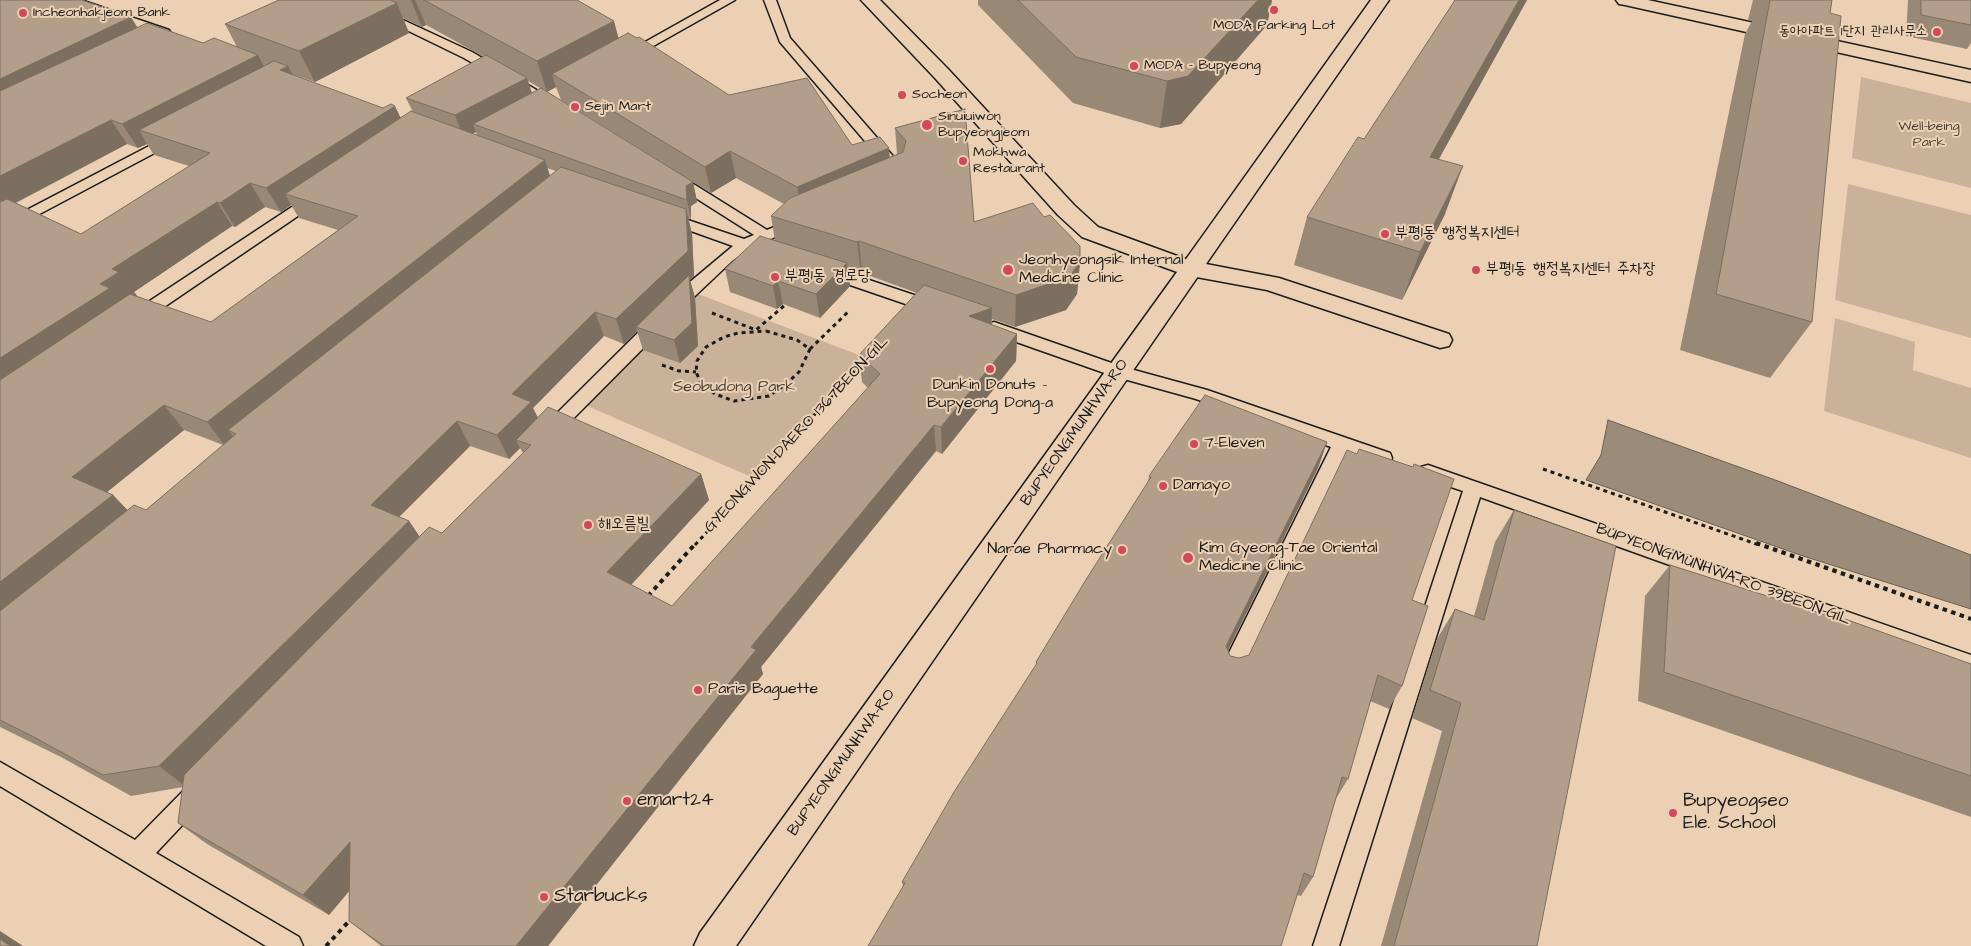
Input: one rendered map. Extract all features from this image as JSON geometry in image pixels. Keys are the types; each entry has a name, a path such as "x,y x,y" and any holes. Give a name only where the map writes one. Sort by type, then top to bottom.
{"street":[{"path":"870,0 941,73 1066,210 1090,232 1191,269 1271,283 1440,340"},
{"name":"BUPYEONGMUNHWA-RO","path":"713,946 1380,0"},
{"path":"1625,0 1971,76"}],"lane":[{"path":"70,0 176,37 154,44"},
{"path":"351,0 468,55 551,97 570,114"},
{"path":"616,62 729,0"},
{"path":"770,0 784,39 894,166"},
{"path":"530,108 551,97"},
{"path":"6,227 188,130"},
{"path":"665,173 766,236"},
{"path":"124,326 330,189"},
{"path":"651,212 790,260"},
{"path":"539,442 727,258 744,245 810,217"},
{"path":"809,266 946,312"},
{"path":"982,324 1119,372"},
{"name":"BUPYEONGMUNHWA-RO 39BEON-GIL","path":"1119,372 1201,394 1341,445 1474,487 1971,664"},
{"path":"1231,671 1341,445"},
{"path":"1326,946 1474,487"},
{"path":"0,773 290,946"},
{"path":"137,855 213,777"}],"path":[{"path":"785,305 756,330 724,336 706,347 697,361 696,372 701,383 715,394 734,401 769,396 799,372 810,349 873,286"},
{"path":"681,301 756,330 784,335 798,340 810,349"},
{"name":"GYEONGWON-DAERO 1367BEON-GIL","path":"641,604 867,358"},
{"path":"1543,470 1971,619"},
{"path":"326,946 353,917"}],"green space":[{"name":"Well-being Park","path":"1861,77 1971,103 1971,188 1852,158"},
{"path":"1848,184 1971,215 1971,338 1835,300"},
{"name":"Seobudong Park","path":"690,291 867,358 756,479 578,402"},
{"path":"1835,318 1915,342 1913,370 1971,388 1971,458 1824,411"}],"shaded area":[{"path":"1608,420 1778,481 1971,555 1971,609 1803,556 1586,480 1601,455"}],"building":[{"path":"0,0 82,0 131,17 0,79"},
{"path":"279,0 390,0 397,3 299,51 225,24"},
{"path":"424,0 577,0 614,21 537,61"},
{"path":"1018,0 1258,0 1188,76 1167,81 1076,57"},
{"path":"1455,0 1519,0 1430,157 1463,166 1420,252 1307,217 1358,137 1364,139"},
{"path":"1770,0 1832,0 1830,13 1841,16 1812,322 1716,294"},
{"path":"1921,0 1971,0 1971,25 1921,15"},
{"path":"147,23 203,43 214,38 258,55 122,124 111,120 0,176 0,91"},
{"path":"628,33 637,38 639,37 729,95 807,78 852,145 880,137 889,148 797,187 730,151 705,167 552,74"},
{"path":"486,55 527,78 455,115 406,98"},
{"path":"274,61 288,66 280,70 383,108 391,104 395,106 266,188 250,183 220,203 217,202 112,269 119,272 100,284 110,288 0,358 0,202 7,199 81,234 210,153 139,130"},
{"path":"541,88 693,182 686,186 687,200 473,124"},
{"path":"965,109 974,222 1033,203 1044,217 1050,215 1080,246 1080,262 1069,277 1016,295 859,241 857,242 771,216 790,198 903,152 906,141 895,128"},
{"path":"411,111 545,160 207,422 164,405 72,477 113,495 0,582 0,380 130,294 211,322 358,216 285,194"},
{"path":"561,167 686,209 688,251 616,319 595,312 512,394 531,402 497,435 457,421 371,505 409,521 159,766 103,775 0,720 0,611 134,505 146,510 236,434 228,430"},
{"path":"760,236 847,263 816,294 778,281 773,286 725,269"},
{"path":"689,275 692,323 674,340 636,327"},
{"path":"924,285 992,308 969,316 1017,334 941,427 934,425 751,647 756,650 516,946 384,946 349,921 350,842 303,895 178,823 184,775 429,527 442,533 531,445 516,440 548,407 701,474 607,572 672,606 880,374 859,355"},
{"path":"1205,395 1327,442 1226,646 1230,656 1239,658 1249,655 1347,450 1357,454 1359,449 1413,467 1414,464 1454,479 1412,600 1428,606 1402,686 1378,675 1348,779 1342,777 1313,877 1304,873 1281,946 868,946 905,883 902,882 954,792 1037,663 1087,578 1151,477 1149,476"},
{"path":"1514,510 1616,546 1537,946 1394,946 1461,703 1430,690 1455,609 1484,620"},
{"path":"1670,565 1845,621 1845,619 1971,664 1971,776 1664,672"},
{"path":"0,939 10,946 0,946"}],"place":[{"name":"MODA Parking Lot","path":"1274,10"},
{"name":"Incheonhakjeom Bank","path":"23,13"},
{"name":"동아아파트 1단지 관리사무소","path":"1937,32"},
{"name":"MODA - Bupyeong","path":"1134,66"},
{"name":"Socheon","path":"902,95"},
{"name":"Sejin Mart","path":"575,107"},
{"name":"Sinuiuiwon Bupyeongjeom","path":"927,125"},
{"name":"Mokhwa Restaurant","path":"963,161"},
{"name":"부평1동 행정복지센터","path":"1385,234"},
{"name":"Jeonhyeongsik Internal Medicine Clinic","path":"1008,270"},
{"name":"부평1동 행정복지센터 주차장","path":"1476,270"},
{"name":"부평1동 경로당","path":"775,277"},
{"name":"Dunkin Donuts - Bupyeong Dong-a","path":"990,369"},
{"name":"7-Eleven","path":"1194,444"},
{"name":"Damayo","path":"1163,486"},
{"name":"해오름빌","path":"588,525"},
{"name":"Narae Pharmacy","path":"1122,550"},
{"name":"Kim Gyeong-Tae Oriental Medicine Clinic","path":"1188,558"},
{"name":"Paris Baguette","path":"698,690"},
{"name":"emart24","path":"627,801"},
{"name":"Bupyeogseo Ele. School","path":"1673,813"},
{"name":"Starbucks","path":"544,897"}]}
